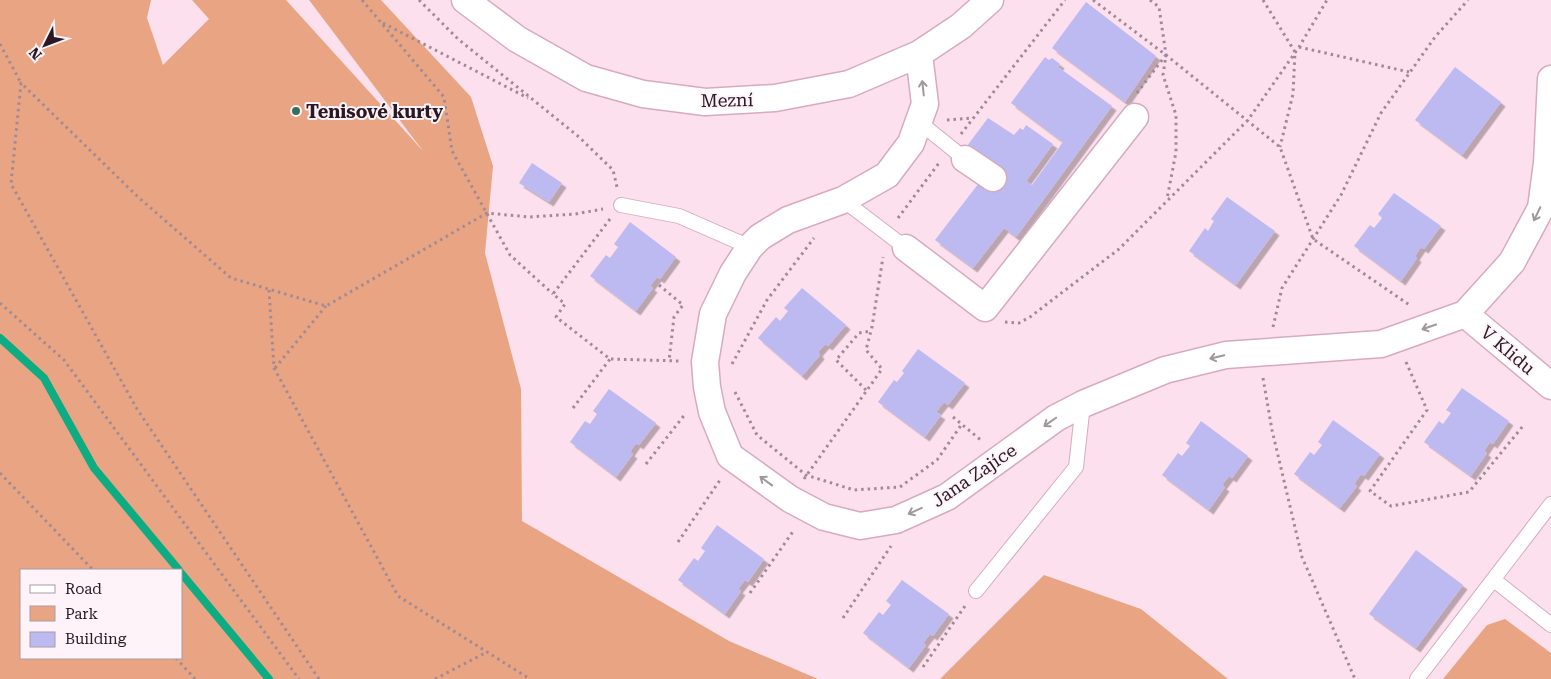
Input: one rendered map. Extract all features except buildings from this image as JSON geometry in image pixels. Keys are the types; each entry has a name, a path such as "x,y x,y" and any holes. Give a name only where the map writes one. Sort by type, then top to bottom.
{"street":[{"name":"Mezní","path":"465,0 516,39 586,78 643,94 705,102 775,98 849,84 919,54 961,26 990,0"},
{"name":"Jana Zajíce","path":"919,54 925,104 911,142 887,175 843,200 788,220 760,237 750,247 733,273 713,314 706,374 712,412 730,456 799,504 824,517 860,526 896,520 947,496 1056,418 1084,404 1165,370 1226,355 1381,344 1466,314 1512,262 1541,208 1547,163 1551,79"},
{"path":"896,240 984,308 1135,116"},
{"path":"958,153 993,178"},
{"name":"V Klidu","path":"1466,314 1551,386"}],"lane":[{"path":"919,122 958,153"},
{"path":"843,200 896,240"},
{"path":"620,205 679,216 750,247"},
{"path":"976,590 1076,467 1084,404"},
{"path":"1418,679 1551,504"},
{"path":"1494,580 1551,625"}],"path":[{"path":"362,0 444,97 452,151 510,254 565,304 556,317 610,359 669,361 706,374 727,374 767,300 820,231"},
{"path":"419,0 458,39 579,137 613,170 620,205 553,294"},
{"path":"750,593 799,504 806,475 882,369 866,350 896,240 1065,0"},
{"path":"1093,0 1166,55 1280,147 1313,238 1438,324"},
{"path":"1150,0 1158,7 1166,55 1164,75 1176,115 1176,152 1167,200"},
{"path":"1263,0 1295,52 1293,94 1280,147"},
{"path":"984,308 1002,321 1019,322 1030,317 1119,249 1248,120 1299,47 1327,0"},
{"path":"1271,334 1282,288 1341,195 1380,113 1435,37 1468,0"},
{"path":"380,21 535,102"},
{"path":"0,44 21,83 137,196 231,278 326,306"},
{"path":"1299,47 1409,72"},
{"path":"1135,116 1130,103 1166,55"},
{"path":"21,83 11,184 137,409 320,679"},
{"path":"274,368 326,306 487,213 529,217 574,214 620,205"},
{"path":"659,285 683,305 674,317 669,361"},
{"path":"269,290 274,368 398,596 530,679"},
{"path":"0,302 64,360 300,679"},
{"path":"866,390 836,360 859,333 871,331"},
{"path":"1396,339 1427,410 1370,491 1391,506 1469,492 1523,426"},
{"path":"572,408 610,359"},
{"path":"646,464 706,374"},
{"path":"1263,377 1272,430 1302,557 1355,679"},
{"path":"735,391 757,435 806,475 854,490 900,486 937,460 962,424"},
{"path":"953,417 983,441"},
{"path":"678,542 735,459"},
{"path":"0,473 92,569"},
{"path":"843,618 914,512"},
{"path":"922,667 976,590"},
{"path":"435,679 487,652"},
{"path":"177,659 195,679"}],"green space":[{"path":"0,0 151,0 147,18 163,65 209,19 192,0 286,0 423,151 309,0 381,0 471,97 493,166 485,253 521,389 522,521 729,641 818,679 0,679"},
{"path":"1044,575 1141,609 1228,679 940,679"},
{"path":"1505,619 1551,653 1551,679 1443,679 1487,625"}],"waterway":[{"path":"0,338 44,378 94,468 178,569"},
{"path":"182,574 269,679"}],"place":[{"name":"Tenisové kurty","path":"296,111"}]}
